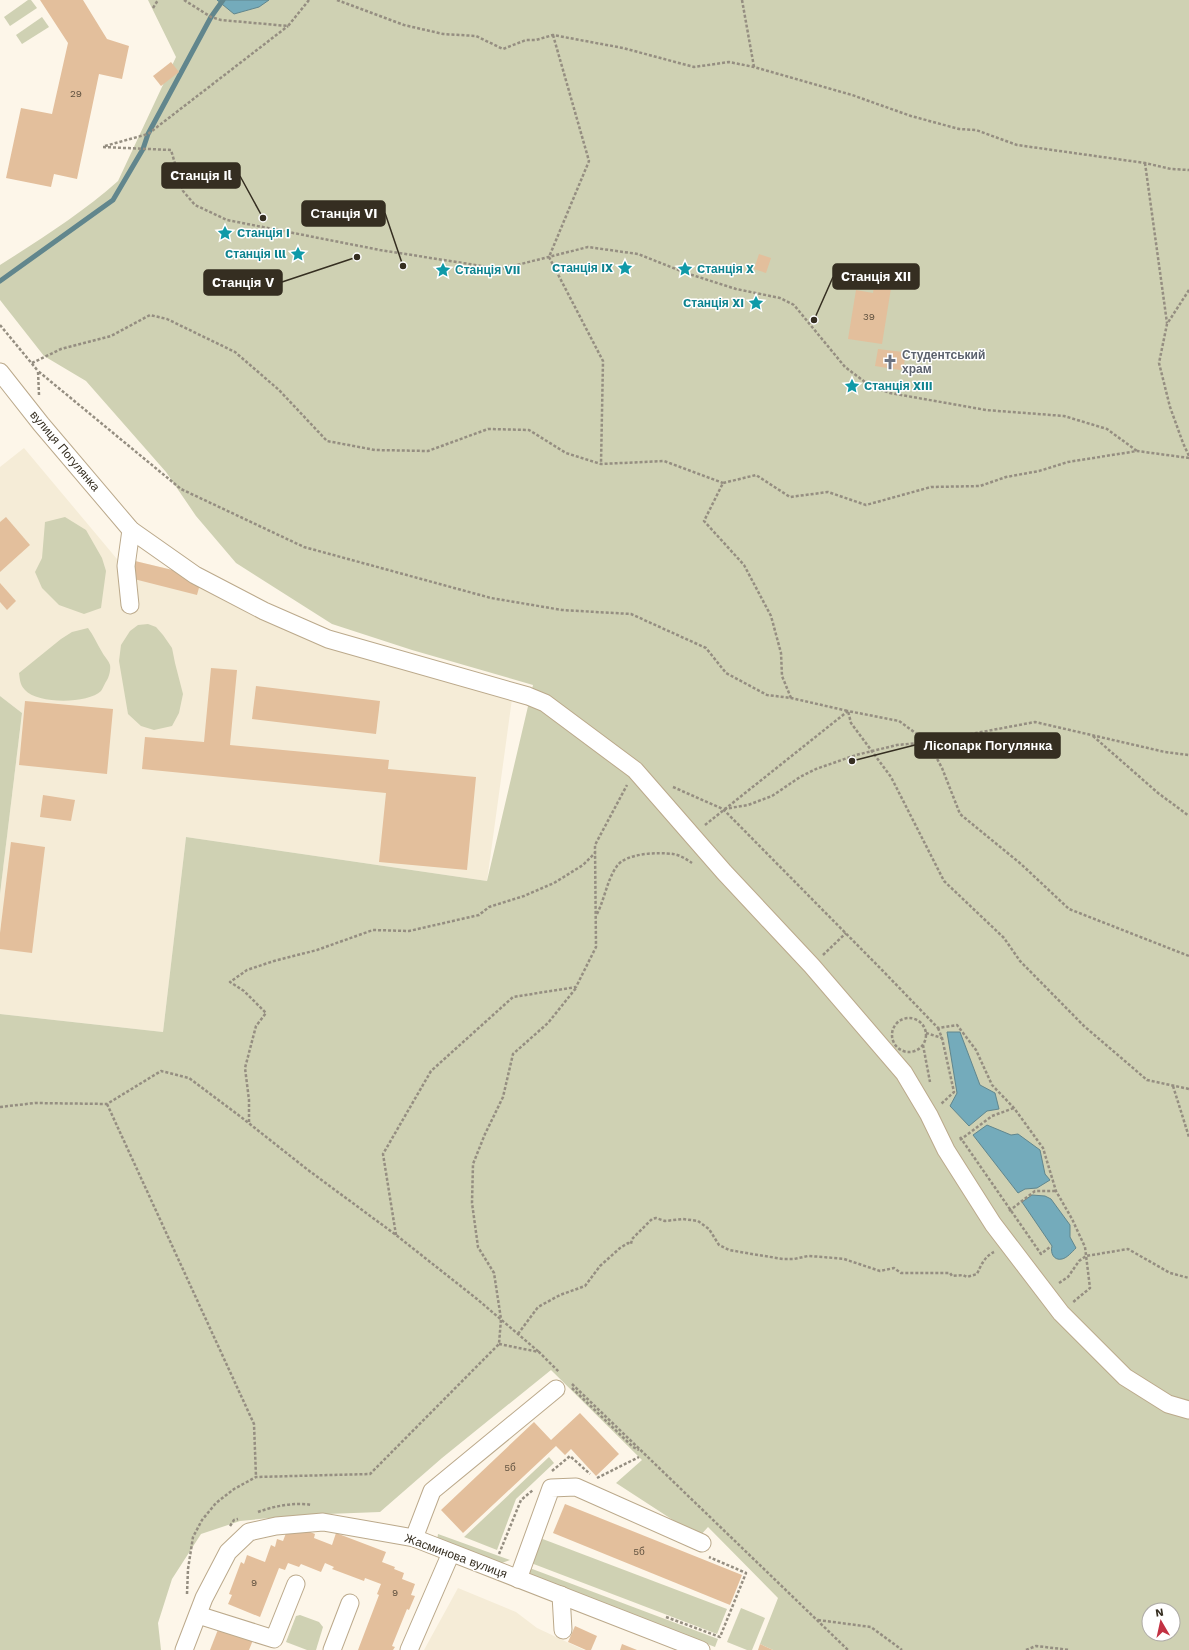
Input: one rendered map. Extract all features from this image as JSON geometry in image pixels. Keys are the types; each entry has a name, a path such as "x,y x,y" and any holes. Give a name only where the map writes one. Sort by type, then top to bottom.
{"street":[{"name":"вулиця Погулянка","path":"0,372 131,530 195,575 298,627 328,639 528,696 546,703 635,770 724,872 812,966 904,1073 929,1115 946,1150 993,1224 1061,1313 1126,1378 1168,1404 1189,1410"},
{"path":"130,605 126,566 131,530"},
{"path":"414,1538 432,1491 561,1381"},
{"name":"Жасминова вулиця","path":"184,1650 204,1598 228,1552 250,1532 276,1526 323,1522 414,1538 518,1579 551,1488 576,1487 702,1549"},
{"path":"409,1650 451,1553"},
{"path":"518,1579 561,1595 676,1646 701,1650"},
{"path":"198,1615 272,1644 296,1584"},
{"path":"561,1595 563,1630"},
{"path":"332,1650 350,1603"}],"path":[{"path":"153,8 158,0"},
{"path":"184,0 211,18 288,26"},
{"path":"309,0 288,26 148,134 103,147 171,150 182,191 195,205 227,220 380,250 501,269 588,247 638,254 686,273 736,289 780,298 794,306 845,367 869,385 890,393 986,410 1064,416 1107,429 1137,451"},
{"path":"337,0 404,24 443,34 476,36 503,48 526,40 536,40 553,36 623,48 694,66 729,62 754,67 852,95 911,116 959,129 976,130 1017,145 1145,163 1171,169 1189,170"},
{"path":"742,0 754,67"},
{"path":"553,36 589,160 549,257 603,361 602,464"},
{"path":"1145,163 1167,324"},
{"path":"32,363 61,349 111,336 150,315 167,319 235,352 279,390 327,441 375,450 428,451 488,429 529,430 566,452 602,464 664,461 723,483 756,475 790,497 828,492 866,505 931,487 980,486 1006,477 1040,471 1068,462 1137,451 1189,457 1170,407 1158,363 1167,324 1189,290"},
{"path":"0,325 38,371 181,489 304,547 491,598 562,610 631,614 706,648 726,673 767,695 792,698 899,721 928,742 942,768 960,814 1021,864 1069,908 1189,956"},
{"path":"38,371 42,424"},
{"path":"723,483 704,520 744,565 771,616 781,653 782,676 792,698"},
{"path":"848,711 851,723 873,750 891,777 944,881 1004,938 1020,961 1084,1026 1147,1080 1189,1089"},
{"path":"693,836 723,809 848,711"},
{"path":"723,809 748,806 772,796 800,777 816,769 842,759 873,750 897,745 928,742 1035,722 1165,752 1189,755"},
{"path":"1093,736 1158,793 1189,816"},
{"path":"187,1596 188,1569 193,1537 202,1520 216,1503 234,1489 256,1477 370,1474 499,1344 501,1319 494,1273 478,1247 472,1203 473,1164 485,1134 503,1097 513,1054 548,1023 576,987 596,947 595,845 635,770"},
{"path":"669,785 723,809 938,1028 942,1038 954,1092 939,1106 936,1099"},
{"path":"248,1123 249,1100 245,1068 256,1026 266,1013 244,991 230,982 247,970 274,960 317,950 373,930 409,931 479,915 489,907 524,896 554,883 583,865 595,853"},
{"path":"596,916 602,904 606,888 618,865 626,858 658,853 673,854 685,858 696,865"},
{"path":"812,966 846,933"},
{"path":"396,1235 383,1154 430,1071 513,997 576,987"},
{"path":"906,1018 914,1019 924,1027 926,1040 923,1045 917,1050 909,1052 902,1050 895,1045 892,1038 893,1031 897,1024 906,1018"},
{"path":"938,1028 957,1025 976,1050 992,1085 1014,1108 1043,1148 1056,1191 1072,1219 1085,1247 1090,1288 1061,1313"},
{"path":"926,1033 942,1038"},
{"path":"923,1045 930,1086"},
{"path":"0,1107 36,1103 107,1104 161,1070 189,1078 308,1170 396,1235 501,1319 538,1352 561,1381 645,1454 848,1650"},
{"path":"1173,1085 1189,1137"},
{"path":"107,1104 254,1424 256,1477"},
{"path":"946,1150 992,1116 1014,1108"},
{"path":"957,1132 1041,1254 1050,1247"},
{"path":"993,1224 1035,1191 1056,1191"},
{"path":"518,1334 538,1307 560,1295 585,1286 600,1266 620,1248 628,1243 631,1244 632,1239 652,1219 656,1218 665,1221 683,1219 698,1221 709,1229 719,1245 729,1250 783,1259 794,1259 808,1256 844,1259 880,1271 894,1268 901,1273 950,1273 952,1276 963,1275 967,1277 977,1274 983,1262 991,1253 1010,1246"},
{"path":"1046,1293 1068,1277 1079,1261 1086,1256 1128,1249 1170,1273 1189,1278"},
{"path":"499,1344 538,1352"},
{"path":"561,1381 569,1385 633,1446 645,1454"},
{"path":"662,1615 720,1637 746,1573 702,1549"},
{"path":"493,1551 523,1563"},
{"path":"818,1620 871,1627 902,1650"},
{"path":"1026,1650 1036,1646 1070,1650"}],"shaded area":[{"path":"24,448 122,565 135,561 185,573 200,584 312,642 512,699 487,881 186,837 163,1032 0,1014 0,894 22,713 0,696 0,467"},
{"path":"458,1588 516,1612 537,1628 584,1650 424,1650"}],"green space":[{"path":"28,0 31,0 37,8 10,26 4,17"},
{"path":"148,0 1189,0 1189,1650 773,1650 760,1644 778,1598 708,1527 699,1537 616,1483 642,1460 551,1370 442,1458 380,1512 301,1515 240,1521 201,1534 172,1579 158,1623 161,1650 0,1650 0,1014 163,1032 186,837 487,881 533,685 412,650 332,624 236,563 196,516 166,472 86,381 44,356 0,300 0,265 76,215 118,181 176,57"},
{"path":"42,17 49,27 22,44 16,35"},
{"path":"65,517 86,530 102,558 106,571 101,608 84,614 59,605 42,588 35,572 42,558 45,522"},
{"path":"148,624 156,627 172,648 183,694 179,713 172,726 154,730 141,726 128,714 119,661 121,645 130,631 138,625"},
{"path":"88,628 110,665 108,677 101,691 85,698 63,701 40,698 31,695 23,688 19,673 61,639 72,632"},
{"path":"0,696 22,713 0,894"},
{"path":"549,1457 554,1463 516,1499 497,1550 464,1537"},
{"path":"438,1534 510,1560 499,1564 437,1541"},
{"path":"540,1538 727,1609 717,1634 531,1563"},
{"path":"527,1567 718,1639 715,1647 529,1575"},
{"path":"741,1608 765,1618 752,1650 747,1650 727,1642"},
{"path":"300,1615 319,1622 323,1627 316,1650 307,1650 286,1642 296,1616"}],"water":[{"path":"217,0 269,0 259,7 234,14"},
{"path":"947,1032 960,1032 980,1085 995,1093 999,1109 987,1111 969,1126 950,1106 957,1093"},
{"path":"987,1125 1011,1135 1018,1134 1040,1150 1045,1174 1050,1180 1037,1188 1025,1189 1018,1193 973,1135"},
{"path":"1032,1195 1045,1196 1051,1199 1070,1225 1070,1237 1076,1248 1064,1258 1057,1259 1053,1256 1052,1246 1022,1202"}],"building":[{"path":"40,0 83,0 107,39 129,46 122,79 99,74 77,179 54,174 51,187 6,178 21,108 52,114 68,43"},
{"path":"171,62 179,72 161,86 153,76"},
{"path":"759,254 771,258 766,273 754,269"},
{"path":"875,280 892,282 882,344 848,339 856,290 873,293"},
{"name":"Студентський храм","path":"878,349 903,352 905,358 904,365 900,370 875,366"},
{"path":"6,517 30,545 0,572 0,522"},
{"path":"135,561 185,573 200,584 197,595 130,578"},
{"path":"0,583 16,601 7,610 0,602"},
{"path":"211,668 237,670 230,745 389,760 388,769 476,777 467,870 379,862 386,793 142,769 145,737 204,742"},
{"path":"256,686 380,701 376,734 252,719"},
{"path":"25,701 113,709 107,774 19,765"},
{"path":"43,795 75,800 71,821 40,817"},
{"path":"11,842 45,847 32,953 0,949 0,933"},
{"path":"580,1413 619,1454 596,1476 571,1449 565,1455 556,1446 463,1533 441,1510 534,1422 551,1440"},
{"path":"565,1504 742,1575 730,1605 553,1533"},
{"path":"298,1527 315,1534 314,1538 332,1545 336,1533 386,1552 382,1562 395,1567 394,1569 404,1573 402,1579 415,1584 411,1595 415,1596 409,1610 407,1609 392,1646 395,1647 393,1650 358,1650 379,1595 377,1594 381,1584 365,1578 364,1581 332,1569 334,1567 325,1563 321,1572 301,1564 299,1567 288,1563 285,1570 279,1568 260,1617 228,1604 232,1595 229,1594 241,1562 244,1564 247,1555 265,1562 271,1545 275,1547 277,1539 283,1541 288,1528"},
{"path":"575,1626 597,1636 591,1650 586,1650 568,1642"},
{"path":"219,1627 253,1640 249,1650 210,1650"},
{"path":"622,1644 637,1650 620,1650"},
{"path":"760,1644 773,1650 758,1650"}],"waterway":[{"path":"0,281 113,200 143,149 148,134 211,17 223,0"}],"place":[{"name":"Cтанція Il","path":"263,218"},
{"name":"Cтанція I","path":"225,233"},
{"name":"Cтанція lll","path":"298,254"},
{"name":"Cтанція V","path":"357,257"},
{"name":"Станція VI","path":"403,266"},
{"name":"Cтанція IX","path":"625,268"},
{"name":"Cтанція X","path":"685,269"},
{"name":"Станція VII","path":"443,270"},
{"name":"Cтанція XI","path":"756,303"},
{"name":"Cтанція XII","path":"814,320"},
{"name":"Студентський храм","path":"890,362"},
{"name":"Cтанція XIII","path":"852,386"},
{"name":"Лісопарк Погулянка","path":"852,761"}]}
